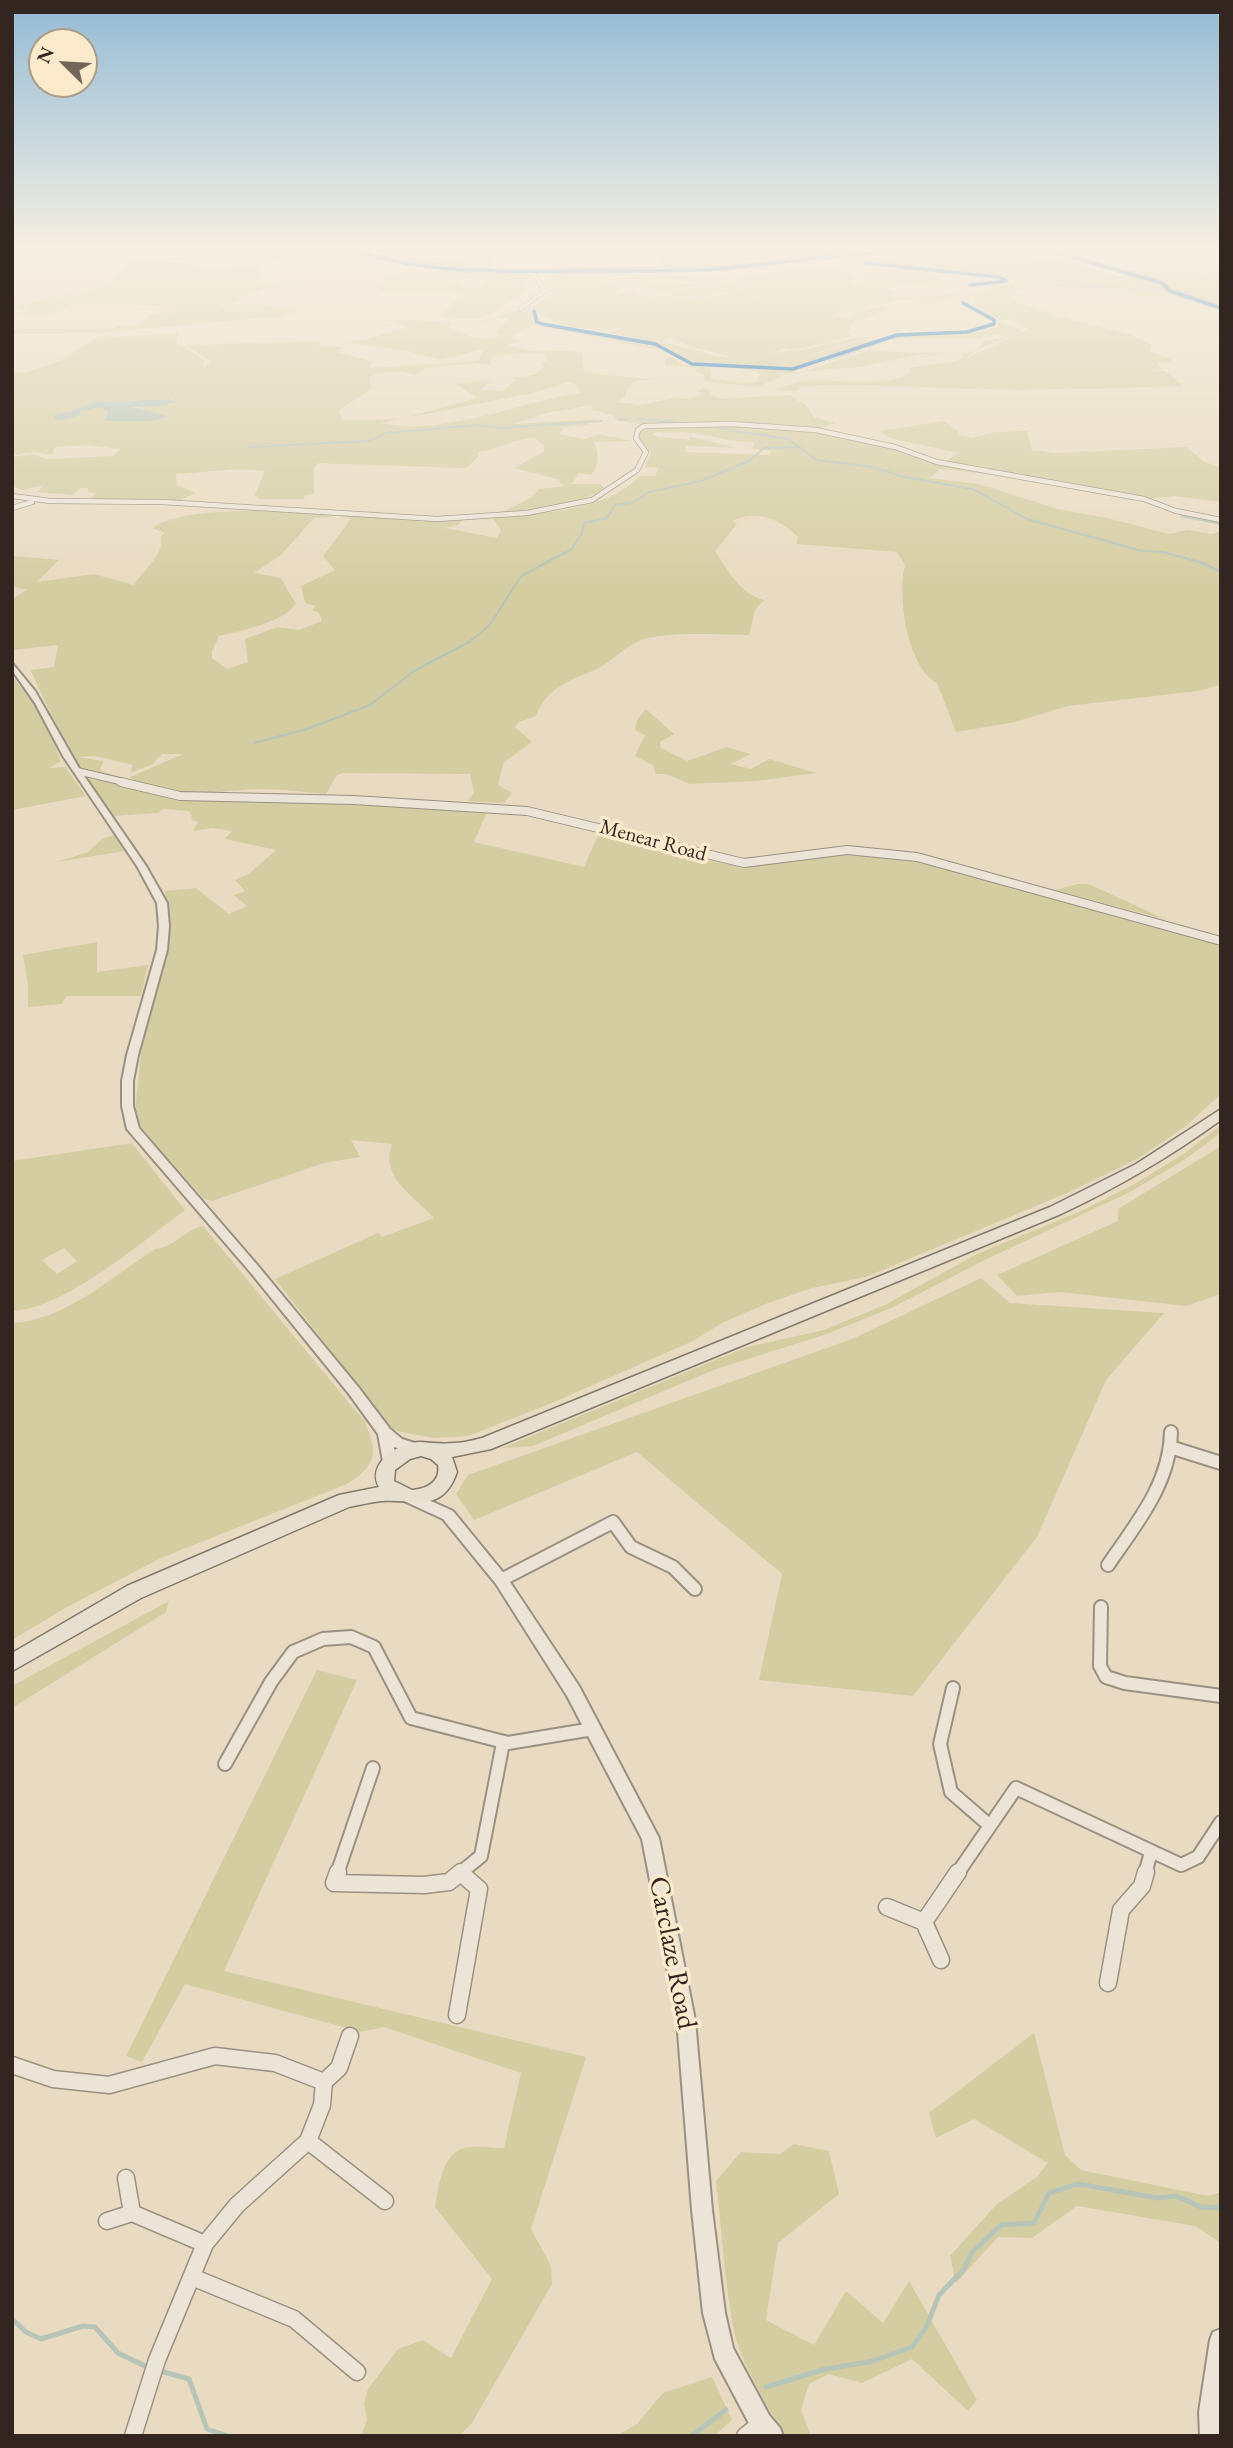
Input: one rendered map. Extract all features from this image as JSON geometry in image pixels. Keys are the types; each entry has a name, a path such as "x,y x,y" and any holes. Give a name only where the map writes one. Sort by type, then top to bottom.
{"highway":[{"path":"12,1663 134,1592 346,1500 382,1493 405,1496 431,1494 467,1455 485,1444 1036,1220 1129,1175 1183,1143 1221,1113"},
{"path":"346,1500 402,1453 456,1450 485,1444"},
{"path":"422,1450 445,1460 446,1480"},
{"path":"387,1467 387,1484 405,1496"}],"street":[{"path":"12,496 36,501 72,503 120,500 437,519 527,513 592,500 637,470 646,452 636,438 638,430 644,426 702,425 816,430 895,447 937,463 1144,499 1176,511 1221,520"},
{"path":"12,508 36,501"},
{"path":"12,665 31,686 77,771 144,869 163,903 164,929 160,955 131,1067 127,1102 133,1129 255,1270 385,1433 397,1443 422,1450"},
{"name":"Menear Road","path":"77,771 180,796 363,800 527,811 744,863 846,850 917,857 1221,941"},
{"path":"1108,1565 1151,1500 1173,1448 1171,1432"},
{"path":"385,1433 387,1467"},
{"path":"1173,1448 1221,1463"},
{"name":"Carclaze Road","path":"446,1480 448,1515"},
{"name":"Carclaze Road","path":"405,1496 448,1515 501,1580 573,1691 650,1838 687,2020 702,2210 714,2313 723,2351 759,2432"},
{"path":"501,1580 612,1522 631,1547 673,1567 695,1589"},
{"path":"1101,1607 1100,1666 1106,1677 1125,1683 1221,1696"},
{"path":"225,1764 271,1682 293,1652 323,1639 339,1637 351,1637 374,1647 411,1718 503,1743 593,1729"},
{"path":"953,1688 940,1744 951,1792 989,1825"},
{"path":"373,1768 334,1883 424,1885 449,1882 481,1856 503,1743"},
{"path":"924,1922 1016,1788 1181,1865 1198,1857 1221,1822"},
{"path":"1108,1983 1121,1910 1142,1886 1151,1852"},
{"path":"457,2015 479,1889 462,1874"},
{"path":"887,1907 924,1922 941,1960"},
{"path":"133,2436 157,2360 205,2244 237,2205 307,2141 322,2105 324,2082 339,2068 350,2036"},
{"path":"12,2065 53,2079 109,2085 215,2056 275,2063 324,2082"},
{"path":"307,2141 385,2202"},
{"path":"126,2178 132,2213"},
{"path":"107,2221 132,2213 205,2244"},
{"path":"192,2277 294,2319 357,2372"},
{"path":"1211,2436 1210,2412 1221,2340"}],"shaded area":[{"path":"50,364 204,364 203,368 207,364 371,364 370,368 463,364 426,368 416,375 393,372 370,377 371,389 339,410 342,420 400,419 380,423 405,426 481,417 580,393 577,385 569,382 533,393 402,419 477,398 456,384 487,381 490,382 481,390 503,391 516,380 513,378 534,375 544,367 543,364 583,364 584,373 658,380 633,383 625,397 617,402 640,405 674,398 688,399 701,394 698,391 703,388 712,390 709,394 721,399 789,395 806,405 814,417 835,423 814,431 893,449 935,463 989,474 940,469 930,478 979,484 1057,509 1107,518 1169,534 1188,530 1211,534 1221,531 1221,685 1198,691 1068,706 1015,722 956,732 937,683 927,675 912,647 902,594 905,565 897,552 797,544 798,537 783,525 767,518 750,516 732,521 737,524 715,551 741,587 764,600 755,610 749,635 692,634 648,638 632,645 597,669 560,686 547,698 536,716 519,722 515,727 532,742 504,762 498,785 512,793 504,803 468,801 474,793 470,774 344,773 337,775 326,794 259,789 192,793 157,790 130,777 183,754 162,754 153,764 130,773 133,765 95,756 77,757 103,761 100,770 116,776 98,775 80,767 31,670 54,667 58,645 12,650 12,599 27,590 12,586 12,556 59,560 37,582 94,574 134,585 156,556 161,537 165,533 152,528 168,520 188,515 235,511 324,513 334,517 314,518 281,555 254,573 281,579 296,603 291,610 273,620 219,636 212,651 212,658 227,669 248,662 245,639 278,627 299,630 322,621 319,613 312,610 316,606 305,603 301,586 335,570 323,556 351,519 334,515 464,519 458,525 445,528 497,538 501,530 492,517 550,512 591,504 626,488 640,476 655,476 659,468 645,467 651,452 639,438 640,432 646,426 614,419 615,416 592,410 591,405 547,413 514,424 595,419 587,425 565,427 559,434 585,439 599,434 631,441 594,442 598,459 594,471 591,475 579,473 571,484 601,484 604,488 578,501 549,508 490,514 507,510 532,497 539,489 565,486 559,482 561,480 515,468 544,451 544,446 535,438 478,452 478,457 466,468 318,463 314,469 314,494 305,495 304,499 258,499 255,495 265,471 240,469 176,474 177,485 195,493 176,502 89,501 96,493 88,492 88,488 81,488 73,495 37,492 45,485 22,490 12,486 12,457 33,454 46,459 113,456 120,449 87,445 55,447 52,455 35,452 12,455 12,372 24,373","holes":["175,400 174,404 131,408 167,416 104,418 108,412 100,407 79,412 82,415 74,417 62,411 79,410 97,402","692,433 755,442 752,449 772,451 769,455 685,452 686,446 737,448 689,436 690,440 653,434"]},
{"path":"695,364 803,364 774,369 776,366 770,370"},
{"path":"827,364 873,364 859,367 806,371"},
{"path":"934,364 1158,364 1162,369 1151,370 1165,371 1183,386 1026,390 824,385 802,386 797,391 776,390 809,381 880,382 912,372 908,368"},
{"path":"665,365 710,368 711,379 740,383 756,382 760,375 756,371 733,368 800,373 778,373 782,376 757,387 704,381 704,374 696,372 696,368"},
{"path":"169,399 177,402 162,406 132,407 168,416 152,421 104,421 108,412 100,407 63,420 54,419 53,416 97,402"},
{"path":"944,421 958,431 958,435 972,438 995,432 1027,431 1032,450 1055,453 1186,447 1205,462 1221,468 1221,502 1174,496 1149,499 944,462 958,453 890,438 879,431"},
{"path":"12,676 43,715 61,761 49,768 65,767 86,796 12,810"},
{"path":"646,709 674,734 660,742 661,748 687,761 727,747 750,754 731,764 751,769 769,759 816,773 756,781 690,784 666,774 656,774 653,765 635,756 645,735 635,730 637,720"},
{"path":"87,778 179,798 267,799 487,812 474,842 584,867 600,831 716,862 741,866 847,853 902,859 957,871 1221,945 1221,1094 1186,1126 1139,1158 1072,1191 866,1277 812,1288 768,1303 722,1323 693,1341 552,1403 468,1436 433,1438 392,1430 275,1279 378,1233 382,1237 434,1218 395,1177 390,1156 392,1144 351,1140 360,1157 324,1163 212,1201 203,1198 139,1125 135,1111 143,1035 165,953 169,919 165,891 196,888 229,914 247,906 234,895 245,891 235,880 249,874 276,850 225,839 232,831 213,828 193,831 198,822 191,819 188,811 163,809 158,813 114,816"},
{"path":"114,835 125,851 57,862 88,852 102,839"},
{"path":"1077,884 1089,884 1167,920 1056,890"},
{"path":"97,942 97,972 148,965 141,996 66,996 62,1004 28,1007 28,985 23,955"},
{"path":"1221,1125 1221,1133 1181,1162 1128,1193 987,1259 889,1309 824,1335 716,1369 533,1446 502,1448 747,1347 824,1330 885,1305 977,1254 1081,1211 1131,1186 1185,1153"},
{"path":"132,1143 185,1210 78,1287 32,1308 12,1311 12,1161","holes":["64,1248 77,1261 57,1274 42,1260"]},
{"path":"1221,1146 1221,1294 1186,1306 1060,1292 1017,1296 997,1275 1118,1221 1118,1209"},
{"path":"203,1226 365,1422 372,1442 372,1458 364,1471 347,1484 161,1558 67,1607 12,1640 12,1323 31,1320 69,1306 155,1249 162,1248"},
{"path":"981,1278 1010,1303 1164,1313 1106,1380 1037,1537 913,1696 759,1680 782,1574 637,1452 474,1520 456,1494 468,1475 852,1339"},
{"path":"169,1601 166,1612 12,1708 12,1686"},
{"path":"317,1670 357,1680 224,1971 586,2057 531,2229 551,2266 552,2284 472,2423 459,2436 361,2436 367,2420 364,2403 368,2389 398,2349 423,2340 451,2358 492,2279 435,2207 442,2173 450,2157 464,2148 504,2148 521,2073 384,2027 361,2032 185,1984 142,2062 126,2056"},
{"path":"1034,2033 1065,2155 1081,2170 1208,2196 1221,2192 1221,2243 1195,2226 1077,2206 1032,2238 998,2237 956,2283 950,2256 997,2204 1037,2177 1048,2163 974,2119 936,2138 929,2113"},
{"path":"794,2144 829,2151 839,2194 778,2243 766,2320 814,2345 846,2291 883,2323 909,2281 977,2400 968,2411 912,2359 862,2383 829,2374 809,2384 801,2410 811,2436 787,2436 780,2427 748,2370 734,2331 725,2275 716,2181 741,2152 780,2154"},
{"path":"712,2377 732,2420 714,2436 616,2436 637,2424 663,2393"}],"waterway":[{"path":"618,420 630,419"},
{"path":"638,419 686,423"},
{"path":"249,447 369,441 386,433 478,425 501,428 602,421"},
{"path":"704,426 788,439 799,447"},
{"path":"254,743 307,729 370,705 414,671 469,642 489,626 521,576 572,549 582,533 584,523 607,518 615,505 632,503 649,492 701,481 749,461 764,448 799,447"},
{"path":"799,447 817,460 873,467 904,477 973,489 1027,519 1142,551 1163,552 1203,563 1221,572"},
{"path":"1181,516 1221,524"},
{"path":"766,2387 822,2370 873,2361 912,2347 926,2328 939,2295 964,2269 972,2252 1001,2225 1034,2223 1049,2193 1078,2184 1158,2198 1176,2196 1201,2207 1221,2208"},
{"path":"12,2319 26,2332 41,2339 83,2326 95,2327 118,2353 149,2368"},
{"path":"160,2371 189,2379 207,2429 228,2436"},
{"path":"691,2436 726,2410"}],"transit line":[{"path":"697,364 793,369 808,364"}]}
